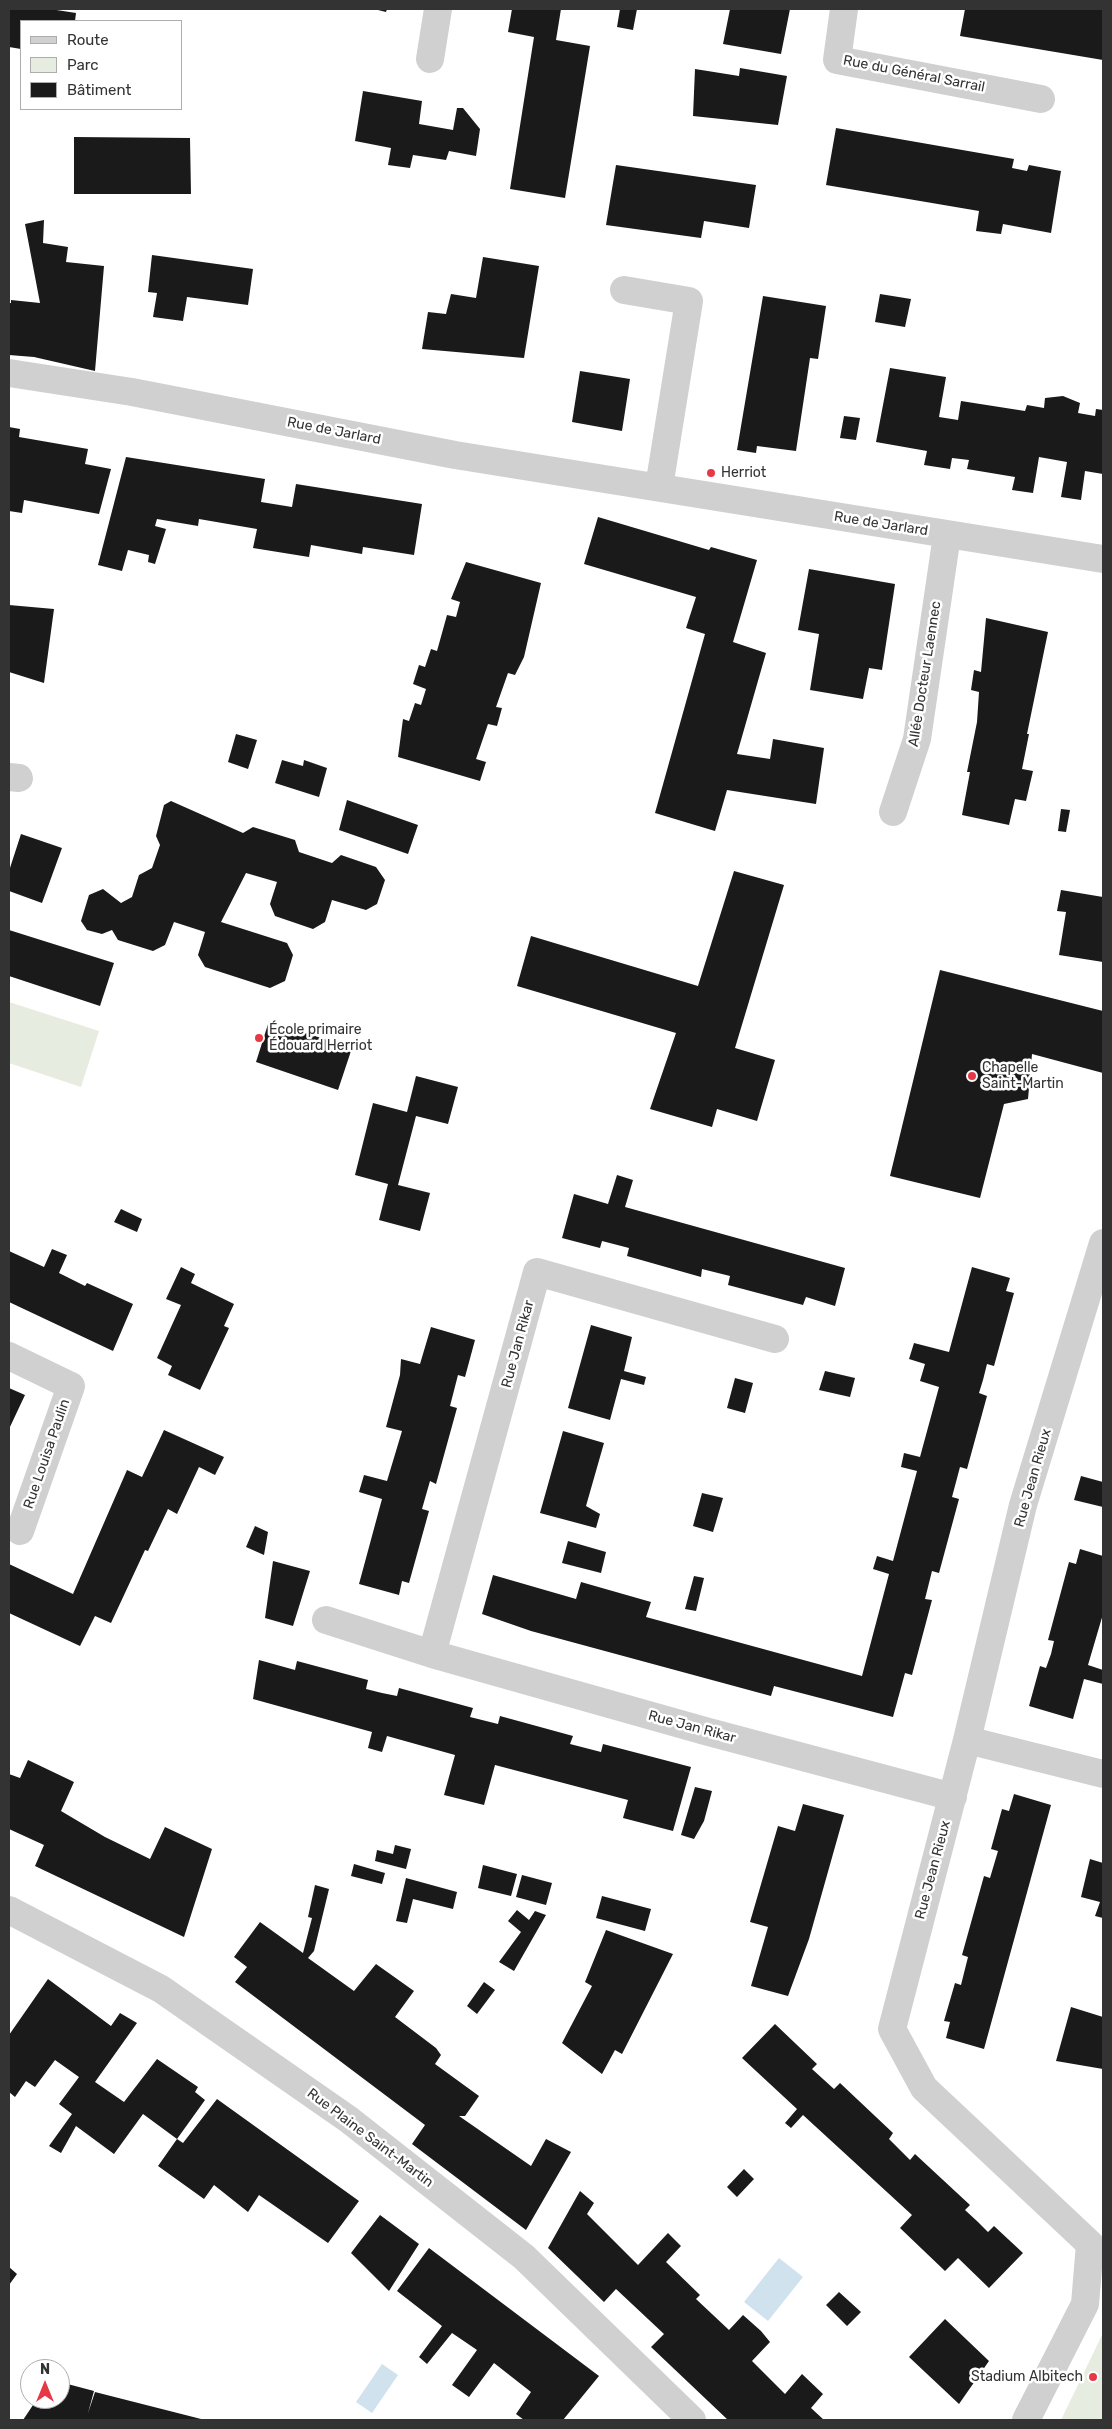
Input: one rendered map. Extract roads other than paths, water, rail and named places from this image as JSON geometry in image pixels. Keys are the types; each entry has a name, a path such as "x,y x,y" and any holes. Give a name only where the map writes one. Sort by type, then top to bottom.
{"street":[{"path":"430,59 438,9"},
{"name":"Rue du Général Sarrail","path":"844,9 837,60 1041,99"},
{"path":"624,290 689,301 659,487"},
{"name":"Rue de Jarlard","path":"9,373 132,392 455,455 1103,559"},
{"name":"Allée Docteur Laennec","path":"893,812 917,739 947,534"},
{"name":"Rue Jean Rieux","path":"1026,2420 1085,2304 1090,2244 924,2088 892,2029 943,1828 968,1740 1023,1505 1103,1243"},
{"name":"Rue Jan Rikar","path":"432,1654 537,1272 775,1339"},
{"name":"Rue Louisa Paulin","path":"9,1356 71,1386 20,1531"},
{"name":"Rue Jan Rikar","path":"326,1620 432,1654 705,1731 953,1796"},
{"path":"968,1740 1103,1774"},
{"name":"Rue Plaine Saint-Martin","path":"9,1910 161,1989 348,2119 524,2256 692,2420"}],"water":[{"path":"779,2258 803,2277 768,2321 744,2302"},
{"path":"382,2364 398,2375 372,2413 356,2402"}],"place":[{"name":"Herriot","path":"711,473"},
{"name":"École primaire Édouard Herriot","path":"259,1038"},
{"name":"Chapelle Saint-Martin","path":"972,1076"},
{"name":"Stadium Albitech","path":"1093,2377"}]}
